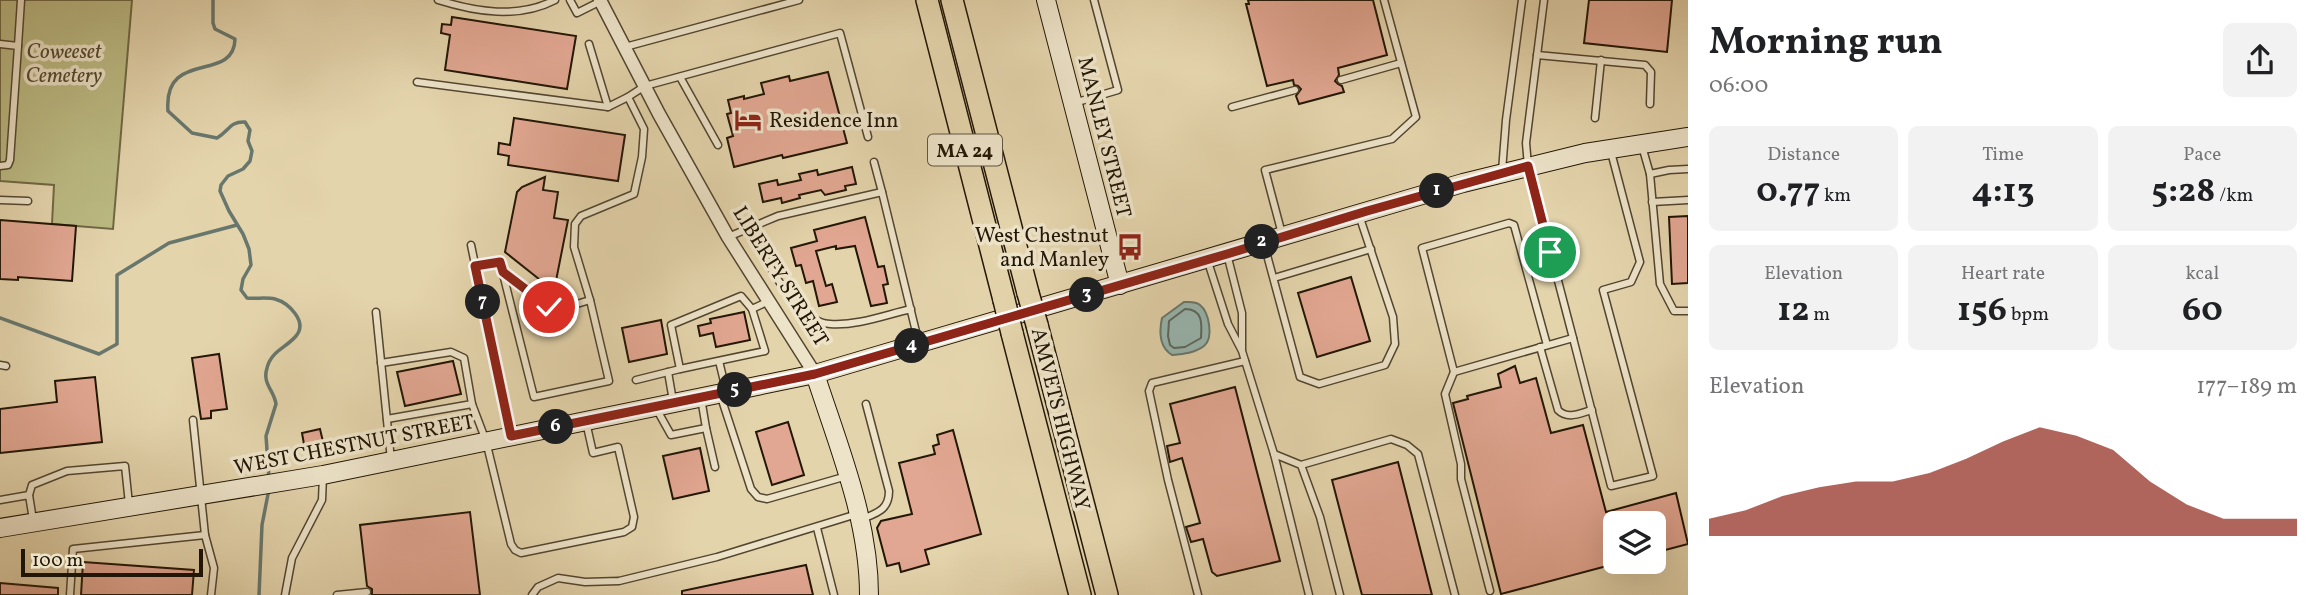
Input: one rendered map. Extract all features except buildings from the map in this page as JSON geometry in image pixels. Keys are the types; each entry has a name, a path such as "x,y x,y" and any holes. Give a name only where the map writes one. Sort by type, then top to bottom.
{"highway":[{"name":"AMVETS HIGHWAY","path":"927,0 1080,595"},
{"name":"AMVETS HIGHWAY","path":"952,0 1107,595"}],"main road":[{"name":"MANLEY STREET","path":"1046,0 1119,285"},
{"name":"WEST CHESTNUT STREET","path":"0,528 323,475 815,374 1502,173 1610,149 1688,137"},
{"name":"LIBERTY STREET","path":"815,374 859,517 866,549 869,595"}],"street":[{"name":"LIBERTY STREET","path":"600,0 728,237 815,374"}],"lane":[{"path":"0,166 6,166 10,160 21,0"},
{"path":"438,0 497,14 545,6 555,0"},
{"path":"570,0 577,13 600,0"},
{"path":"625,47 799,0"},
{"path":"1072,103 1118,90 1094,0"},
{"path":"1282,236 1265,170 1392,139 1416,117 1384,0"},
{"path":"1502,173 1506,120 1522,0"},
{"path":"1544,0 1526,143 1528,166 1611,486 1653,476 1603,290 1630,282 1640,262 1610,149"},
{"path":"417,82 608,107 645,86 840,33 868,137"},
{"path":"0,44 18,46"},
{"path":"589,44 608,107"},
{"path":"1537,55 1648,66 1651,74 1650,104"},
{"path":"1595,118 1601,61"},
{"path":"1341,80 1401,63"},
{"path":"680,77 718,145"},
{"path":"1232,107 1295,90"},
{"path":"475,266 500,262 534,397 609,381 574,247 575,224 581,216 634,194 642,157 644,129 628,97"},
{"path":"1641,144 1650,174 1660,284 1674,311 1688,311"},
{"path":"874,162 919,344"},
{"path":"1650,174 1688,169"},
{"path":"728,237 778,216 881,192"},
{"path":"0,200 28,201"},
{"path":"1652,202 1688,200"},
{"path":"1264,242 1300,377 1319,384 1385,365 1395,345 1394,317 1359,213"},
{"path":"1490,591 1461,479 1461,464 1445,394 1454,372 1422,248 1509,223 1514,225 1558,410 1563,415 1570,416 1592,410"},
{"path":"748,228 789,295 814,321 846,324 911,309"},
{"path":"471,245 511,436"},
{"path":"1274,278 1371,249"},
{"path":"1227,254 1242,313 1242,351"},
{"path":"1207,260 1228,324 1242,351 1274,454 1309,595"},
{"path":"503,272 549,307 557,310 590,300"},
{"path":"636,380 765,351 752,309 741,296 671,325 680,369"},
{"path":"752,309 769,301"},
{"path":"376,312 391,461"},
{"path":"1454,372 1573,338"},
{"path":"381,363 452,352 464,358 472,404 486,441 511,544 517,552 526,553 626,532 632,527 634,517 618,447 593,453 586,420"},
{"path":"719,361 723,392 751,489 758,497 767,499 848,475"},
{"path":"1198,595 1168,480 1149,391 1153,383 1245,361"},
{"path":"668,372 673,402"},
{"path":"701,396 715,467"},
{"path":"387,419 472,404"},
{"path":"532,595 538,587 558,578 585,582 619,581 717,558 882,511 888,502 888,491 866,404"},
{"path":"654,406 671,435 706,428"},
{"path":"193,420 205,535 214,568 211,595"},
{"path":"1274,454 1301,465 1391,439 1407,445 1418,454 1455,595"},
{"path":"1301,465 1320,517 1340,595"},
{"path":"33,524 29,495 32,485 67,471 125,466 130,508"},
{"path":"285,595 292,558 322,500 323,475"},
{"path":"0,500 29,495"},
{"path":"817,528 834,595"},
{"path":"70,595 73,549 205,535"},
{"path":"337,595 367,592"}],"green space":[{"name":"Coweeset Cemetery","path":"0,0 132,0 113,229 52,224 54,185 0,181"}],"water":[{"path":"1184,302 1196,303 1203,308 1209,325 1209,337 1204,346 1197,350 1172,355 1161,339 1162,318"}],"waterway":[{"path":"213,0 215,29 235,39 232,52 223,60 187,72 176,80 169,92 168,111 192,133 217,138 240,122 245,122 250,130 250,161 243,169 228,176 220,191 249,249 251,265 243,279 241,290 247,298 272,298 280,301 291,309 300,325 296,336 269,362 266,374 276,404 266,436 269,478"},
{"path":"0,318 99,354 117,344 117,275 169,243 237,225"},
{"path":"259,595 262,525 269,489"}],"place":[{"name":"Residence Inn","path":"748,120"},
{"name":"West Chestnut and Manley","path":"1130,247"}],"route":[{"path":"549,307 503,272 500,262 475,266 511,436 815,374 1528,166 1550,252"}]}
